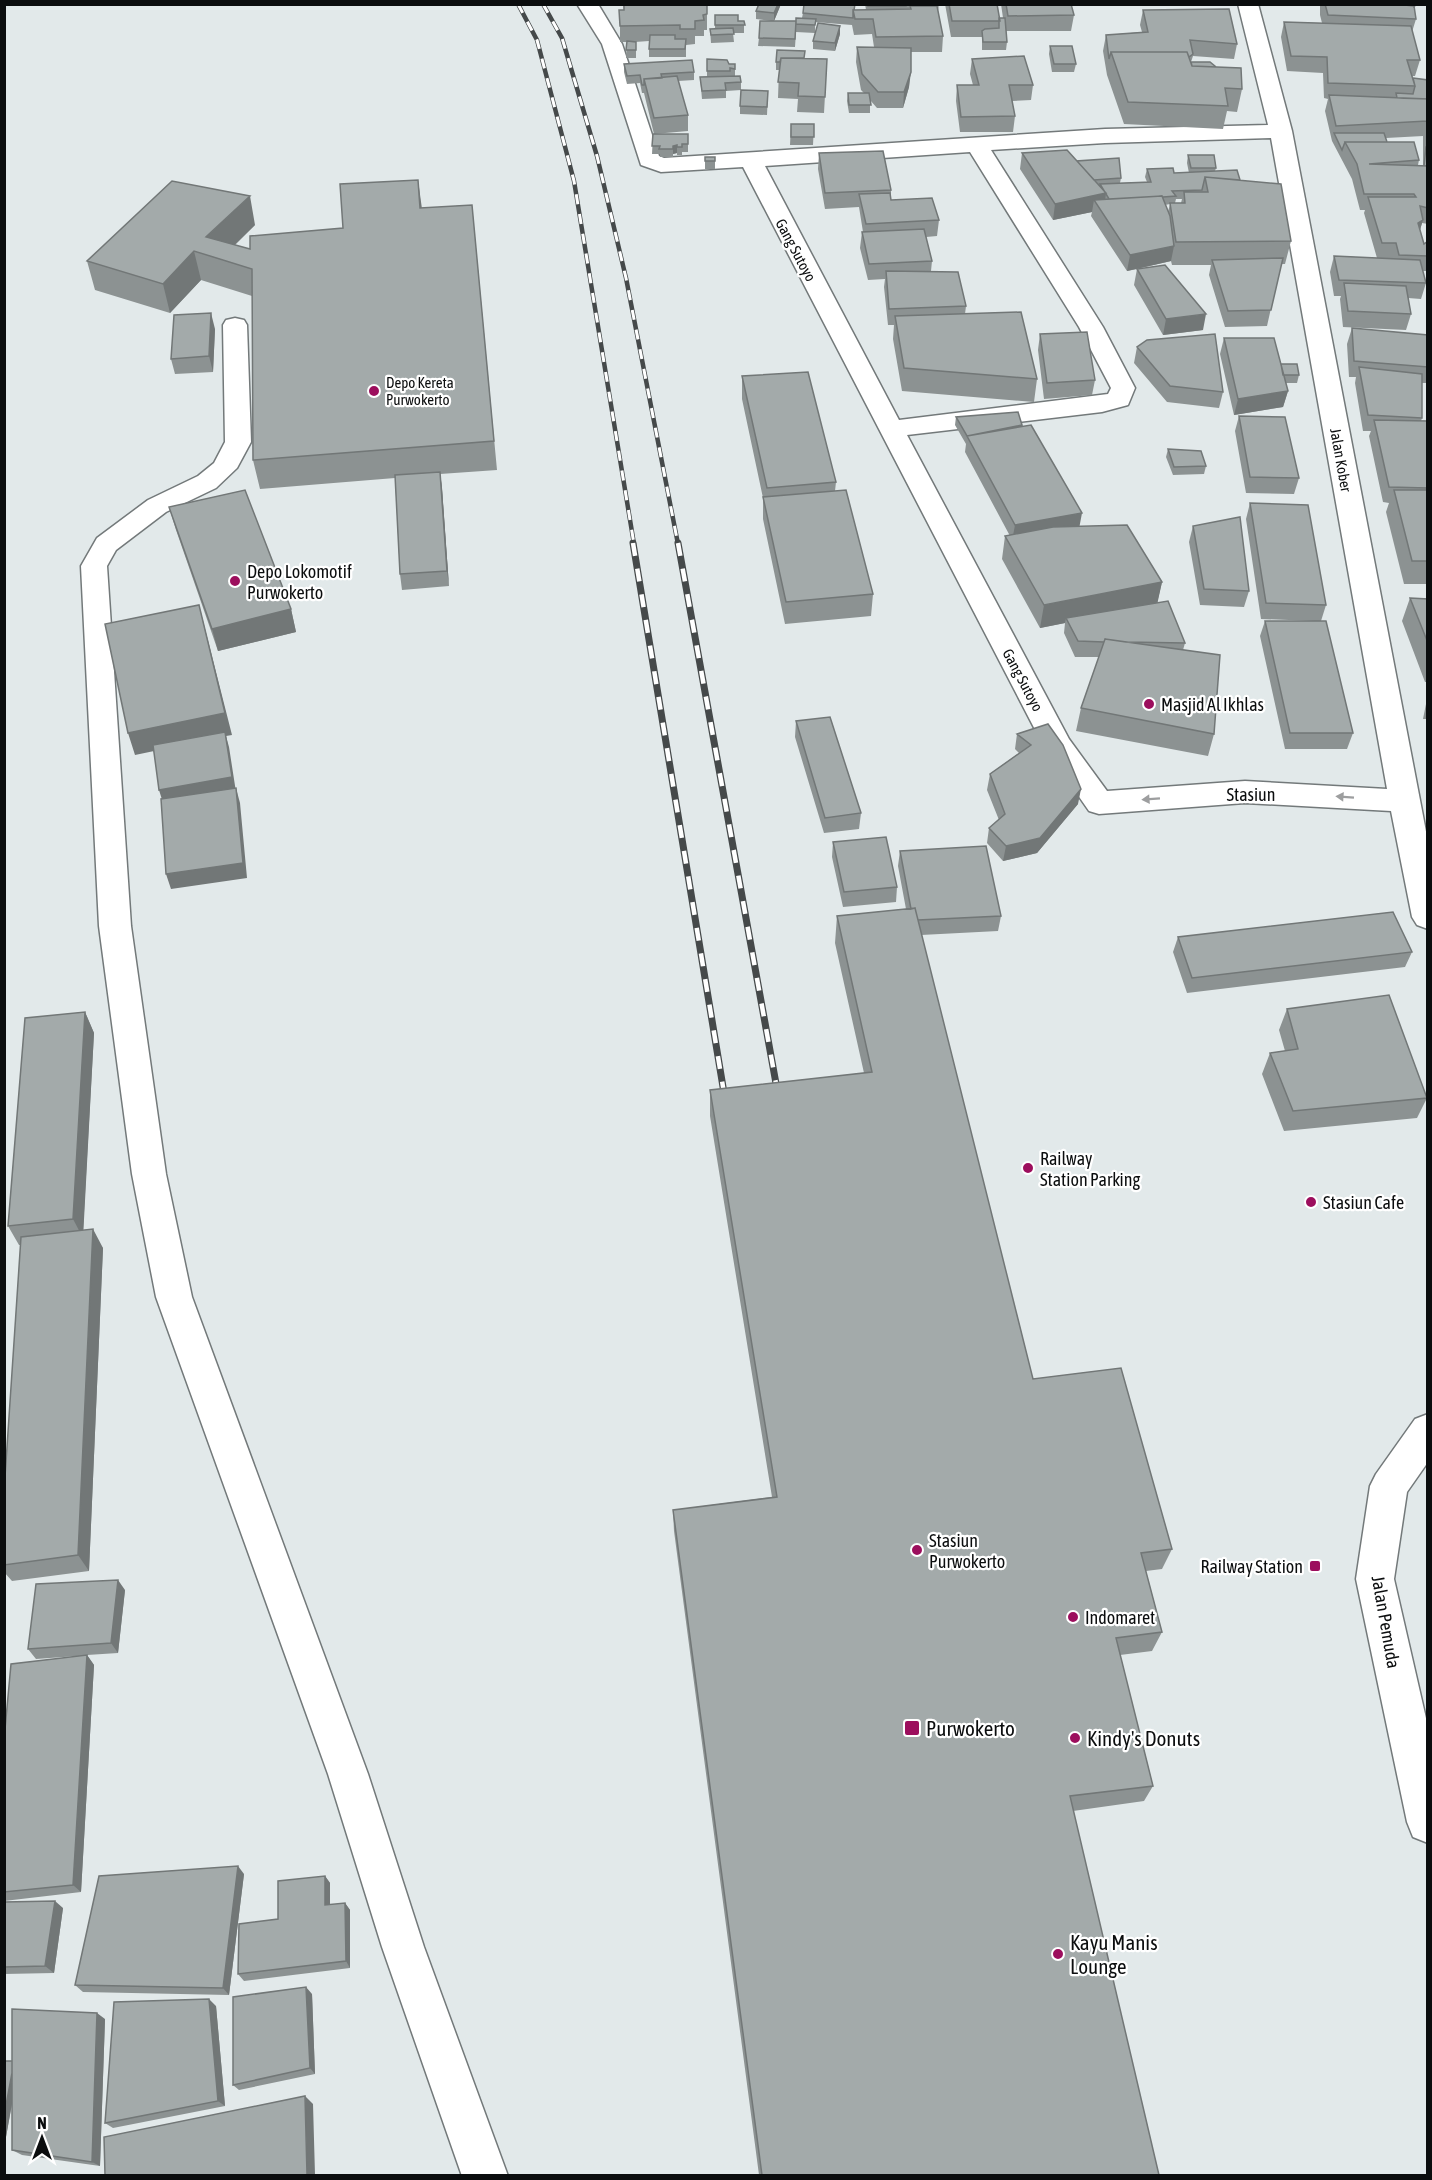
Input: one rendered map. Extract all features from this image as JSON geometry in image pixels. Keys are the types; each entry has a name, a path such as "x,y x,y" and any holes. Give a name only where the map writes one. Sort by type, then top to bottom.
{"street":[{"path":"587,4 612,44 649,160 661,165 1105,136 1281,131"},
{"name":"Jalan Kober","path":"1248,4 1281,131 1404,801 1428,917"},
{"path":"891,429 1102,404 1119,399 1123,388 1091,327 976,144"},
{"name":"Gang Sutoyo","path":"751,160 1058,745 1099,803"},
{"path":"236,325 238,442 224,468 207,482 157,506 106,544 94,567 118,950 149,1174 174,1297 348,1774 404,1947 485,2175"},
{"name":"Stasiun","path":"1099,803 1245,792 1404,801"},
{"name":"Jalan Pemuda","path":"1428,1431 1389,1486 1375,1579 1428,1822"}],"building":[{"path":"624,4 707,5 707,14 703,15 704,20 695,21 695,29 680,29 680,25 620,26 619,10 624,10"},
{"path":"759,4 778,4 774,13 756,11"},
{"path":"804,4 855,4 853,18 803,13"},
{"path":"868,4 906,4 906,6 868,6"},
{"path":"949,4 997,4 1000,21 952,21"},
{"path":"1006,4 1071,4 1074,15 1008,16"},
{"path":"1325,4 1414,6 1416,19 1328,15"},
{"path":"910,6 937,6 943,36 876,37 873,19 855,19 853,10 911,9"},
{"path":"1229,9 1237,44 1190,40 1193,54 1189,57 1187,52 1111,52 1109,59 1106,35 1148,32 1143,10"},
{"path":"715,15 738,15 738,21 744,21 745,25 715,25"},
{"path":"796,18 816,19 815,25 796,24"},
{"path":"999,18 1005,18 1007,42 983,42 982,31 999,28"},
{"path":"760,21 796,21 795,39 759,38"},
{"path":"1284,22 1411,26 1420,60 1407,60 1415,86 1328,83 1327,57 1291,56"},
{"path":"818,23 840,26 835,43 813,41"},
{"path":"733,28 734,34 711,35 710,29"},
{"path":"650,35 675,35 675,39 686,39 685,49 649,49"},
{"path":"627,41 636,42 636,50 626,50"},
{"path":"1050,46 1072,46 1076,64 1054,64"},
{"path":"857,47 911,48 911,72 904,92 878,92 862,74"},
{"path":"777,50 805,51 804,58 781,58 780,62 776,62"},
{"path":"1111,52 1187,52 1192,66 1241,68 1242,89 1225,88 1228,106 1128,102"},
{"path":"1024,56 1033,85 1009,85 1015,116 961,117 957,85 979,85 972,59"},
{"path":"781,58 827,59 825,97 798,96 799,83 778,82"},
{"path":"707,59 727,60 729,64 735,64 735,69 707,71"},
{"path":"692,60 694,72 661,74 662,78 644,79 644,85 642,85 640,75 627,76 624,64"},
{"path":"1191,62 1210,62 1216,67 1192,66"},
{"path":"677,76 688,115 654,118 644,79"},
{"path":"740,76 741,82 725,83 726,90 702,91 700,77"},
{"path":"1413,78 1428,80 1428,99 1397,98 1396,93 1413,94 1415,86"},
{"path":"741,90 768,91 767,107 740,106"},
{"path":"848,93 869,93 871,105 849,105"},
{"path":"1329,95 1428,99 1428,128 1427,121 1336,126"},
{"path":"791,124 814,124 814,137 791,137"},
{"path":"1334,133 1384,133 1387,142 1345,142 1342,150"},
{"path":"653,134 688,134 688,144 682,144 682,147 673,146 673,149 659,149 660,146 652,146"},
{"path":"1345,142 1414,142 1419,160 1369,164 1428,166 1428,208 1420,206 1423,220 1418,223 1424,244 1428,241 1428,256 1399,255 1396,243 1382,243 1368,197 1416,197 1414,194 1364,194 1357,164"},
{"path":"1426,147 1428,147 1428,166 1424,166"},
{"path":"1067,150 1106,193 1055,204 1022,153"},
{"path":"883,151 891,190 825,193 819,153"},
{"path":"1188,155 1214,155 1216,168 1191,168"},
{"path":"705,157 715,157 715,161 705,161"},
{"path":"1119,158 1121,178 1094,180 1077,161"},
{"path":"1173,168 1174,173 1237,170 1240,180 1205,177 1202,190 1172,191 1176,196 1109,199 1100,184 1151,182 1147,169"},
{"path":"1205,177 1281,184 1291,241 1176,242 1170,203 1185,203 1184,192 1208,192"},
{"name":"Depo Kereta Purwokerto","path":"418,180 420,208 472,205 494,441 253,460 252,269 194,251 163,284 87,261 172,181 250,196 206,237 250,249 250,236 343,228 340,184"},
{"path":"890,193 891,200 932,198 939,220 866,224 859,194"},
{"path":"1162,196 1170,216 1174,246 1130,255 1094,200"},
{"path":"924,229 932,261 869,264 862,232"},
{"path":"1334,256 1420,260 1426,283 1339,280"},
{"path":"1283,258 1271,310 1228,311 1212,260"},
{"path":"1165,265 1206,314 1166,319 1137,269"},
{"path":"886,271 958,272 966,306 889,309"},
{"path":"1344,283 1406,286 1411,314 1348,311"},
{"path":"1021,312 1037,379 904,368 895,316"},
{"path":"211,313 209,356 171,359 174,315"},
{"path":"1352,328 1428,335 1428,367 1354,361"},
{"path":"1087,332 1095,380 1047,383 1040,334"},
{"path":"1215,334 1223,392 1170,386 1137,347 1147,340"},
{"path":"1224,338 1274,338 1288,391 1238,399"},
{"path":"1281,364 1297,364 1299,375 1283,375"},
{"path":"1359,367 1422,374 1422,418 1368,415"},
{"path":"808,372 836,482 767,488 742,376"},
{"path":"1018,412 1022,425 967,436 956,417"},
{"path":"1239,416 1285,417 1299,478 1250,477"},
{"path":"1374,420 1428,421 1428,488 1389,487"},
{"path":"1031,425 1082,513 1015,525 967,436"},
{"path":"1168,449 1201,451 1206,466 1174,467"},
{"path":"440,472 447,571 400,574 395,475"},
{"name":"Depo Lokomotif Purwokerto","path":"245,490 291,609 212,629 169,507"},
{"path":"846,490 873,594 786,602 763,497"},
{"path":"1394,490 1428,490 1428,561 1412,561"},
{"path":"1250,503 1308,505 1326,605 1266,603"},
{"path":"1240,517 1249,591 1204,589 1193,526"},
{"path":"1127,525 1162,582 1044,605 1005,536 1053,527"},
{"path":"1410,598 1428,599 1428,643"},
{"path":"1168,601 1185,643 1126,642 1105,639 1104,642 1078,641 1066,618"},
{"path":"199,605 225,713 128,733 105,624"},
{"path":"1265,621 1326,621 1353,733 1290,733"},
{"name":"Masjid Al Ikhlas","path":"1105,639 1220,655 1214,734 1081,708"},
{"path":"830,717 861,813 825,818 796,721"},
{"path":"1048,724 1063,745 1081,789 1040,838 1006,846 989,828 1005,814 990,774 1031,745 1017,734"},
{"path":"225,732 232,777 159,790 153,745"},
{"path":"236,788 243,863 166,874 161,799"},
{"path":"886,837 897,887 844,892 833,842"},
{"path":"986,846 1001,916 918,920 915,908 911,909 900,851"},
{"name":"Stasiun Purwokerto","path":"915,908 1033,1379 1121,1368 1172,1549 1141,1553 1162,1632 1116,1638 1153,1786 1070,1796 1159,2175 762,2175 673,1510 777,1497 710,1090 872,1072 837,916"},
{"path":"1393,912 1412,952 1192,978 1178,937"},
{"path":"1389,995 1427,1098 1293,1111 1270,1053 1298,1049 1287,1009"},
{"path":"85,1012 73,1219 8,1226 25,1018"},
{"path":"93,1229 78,1555 4,1565 4,1492 21,1237"},
{"path":"118,1580 111,1643 28,1649 36,1584"},
{"path":"87,1655 73,1885 4,1892 4,1740 11,1664"},
{"path":"238,1866 223,1988 75,1985 99,1876"},
{"path":"325,1876 325,1905 345,1903 346,1961 238,1974 239,1924 278,1919 278,1881"},
{"path":"55,1901 45,1966 4,1967 4,1902"},
{"path":"306,1987 310,2068 233,2085 233,1997"},
{"path":"209,1999 218,2101 105,2123 114,2002"},
{"path":"12,2009 97,2013 92,2162 12,2150"},
{"path":"4,2061 12,2061 12,2073 4,2116"},
{"path":"305,2096 307,2175 105,2175 104,2137"}],"railway":[{"path":"518,4 537,40 574,181 634,544"},
{"path":"543,4 562,38 597,156 626,278 678,544"},
{"path":"633,543 726,1105"},
{"path":"678,543 779,1100"}],"place":[{"name":"Depo Kereta Purwokerto","path":"374,391"},
{"name":"Depo Lokomotif Purwokerto","path":"235,581"},
{"name":"Masjid Al Ikhlas","path":"1149,704"},
{"name":"Railway Station Parking","path":"1028,1168"},
{"name":"Stasiun Cafe","path":"1311,1202"},
{"name":"Stasiun Purwokerto","path":"917,1550"},
{"name":"Railway Station","path":"1315,1566"},
{"name":"Indomaret","path":"1073,1617"},
{"name":"Purwokerto","path":"912,1728"},
{"name":"Kindy's Donuts","path":"1075,1738"},
{"name":"Kayu Manis Lounge","path":"1058,1954"}]}
